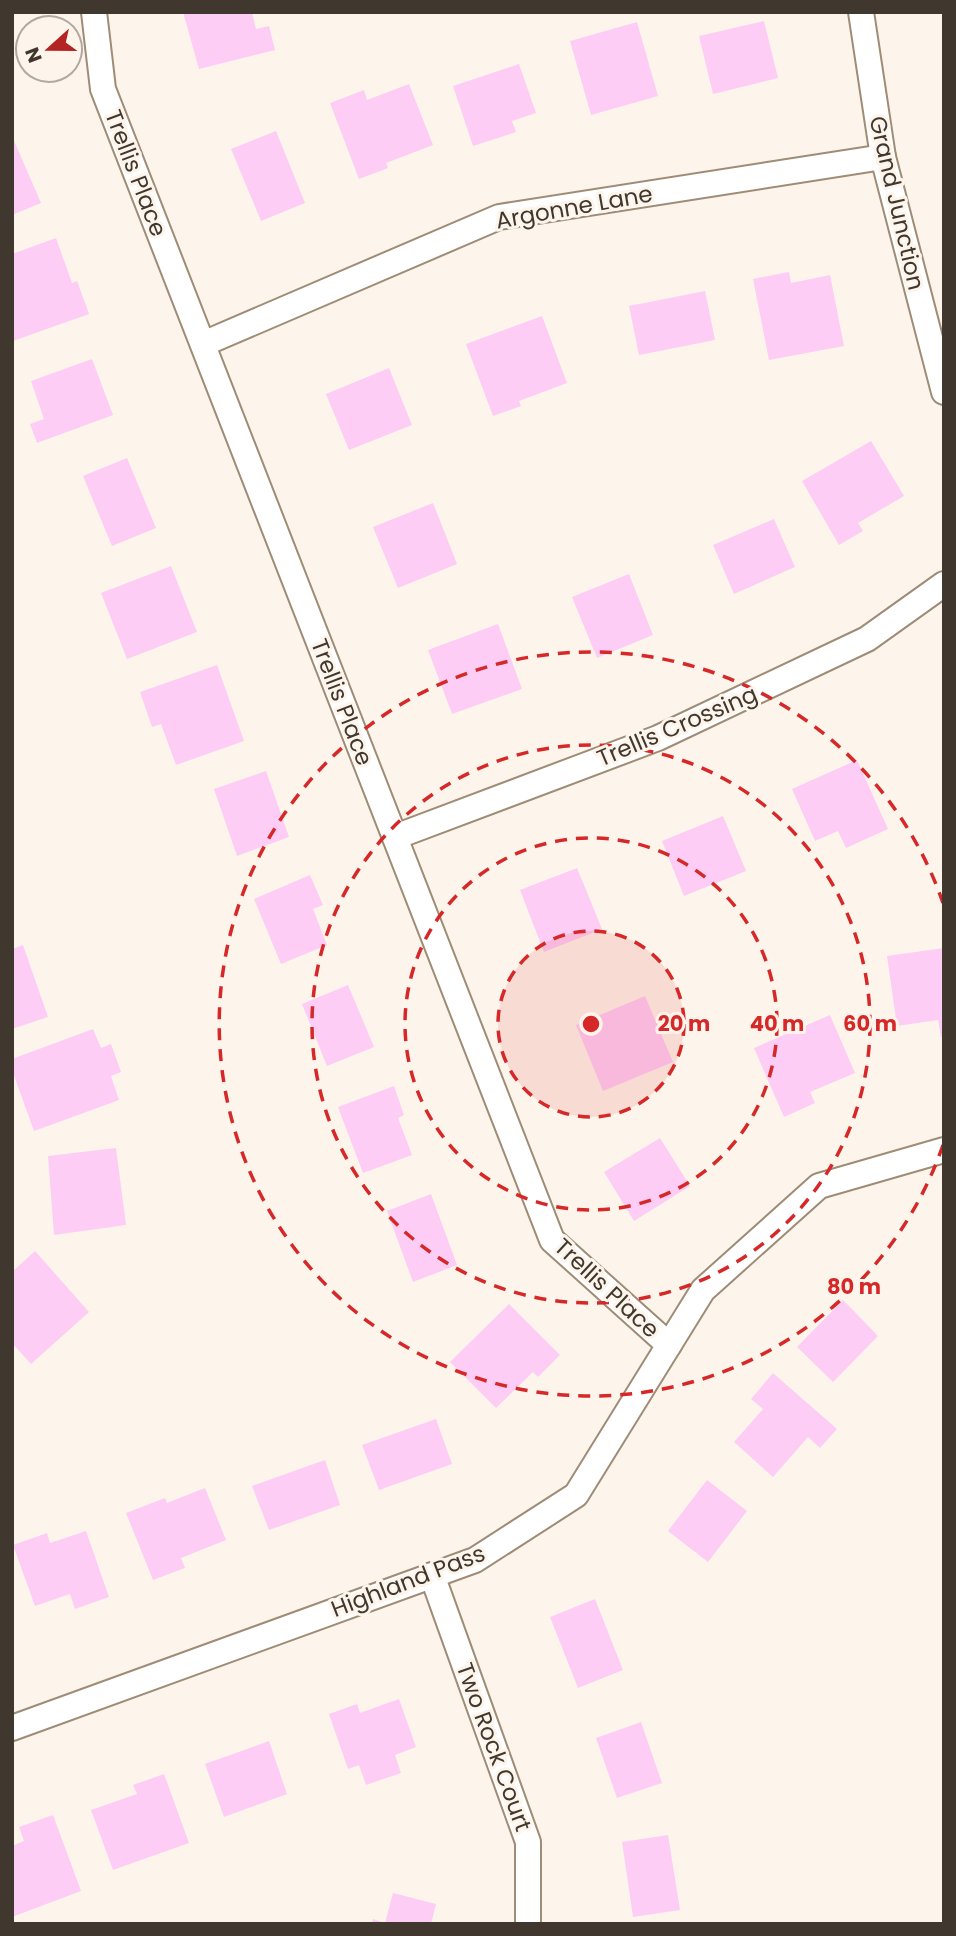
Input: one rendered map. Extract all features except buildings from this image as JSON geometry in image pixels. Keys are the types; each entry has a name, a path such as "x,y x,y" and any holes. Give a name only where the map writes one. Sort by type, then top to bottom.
{"street":[{"name":"Trellis Place","path":"94,12 103,89 552,1240 669,1345"},
{"name":"Grand Junction","path":"861,12 883,157 939,382 944,392"},
{"name":"Argonne Lane","path":"203,344 499,217 883,157"},
{"name":"Trellis Crossing","path":"395,837 658,738 867,639 944,584"},
{"name":"Highland Pass","path":"12,1728 475,1560 576,1495 703,1290 819,1186 944,1150"},
{"name":"Two Rock Court","path":"432,1575 528,1842 528,1924"}]}
